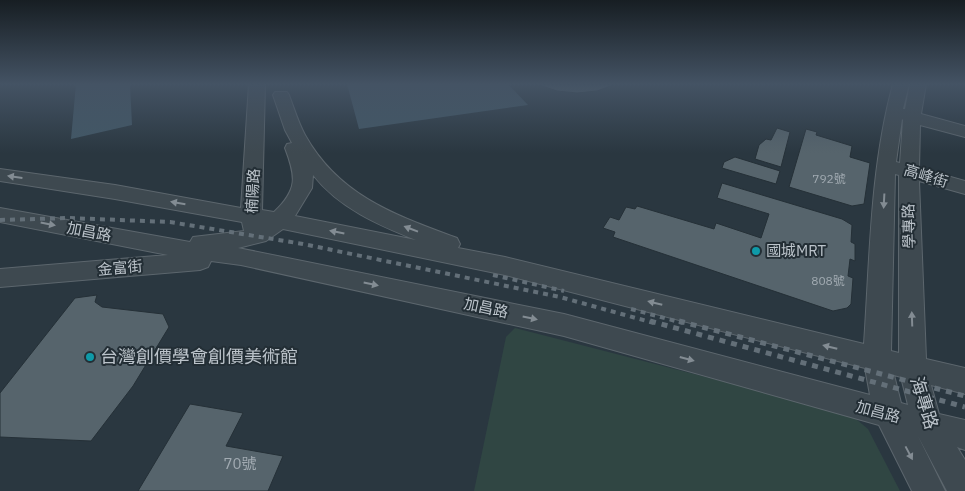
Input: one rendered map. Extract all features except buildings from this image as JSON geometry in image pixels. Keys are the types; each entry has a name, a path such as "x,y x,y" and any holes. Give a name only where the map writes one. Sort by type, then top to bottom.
{"street":[{"name":"楠陽路","path":"257,107 252,226 257,236 267,247 323,274"},
{"path":"161,246 220,242 257,236 270,229 279,220 295,201 304,182 302,167 286,130 283,107"},
{"path":"287,107 295,133 305,150 327,180 348,199 384,219 505,266"},
{"name":"學專路","path":"903,107 909,171 913,368"},
{"name":"學專路","path":"877,359 886,164 907,107"},
{"path":"903,114 965,132"},
{"path":"238,149 256,132"},
{"name":"高峰街","path":"886,164 965,188"},
{"path":"0,175 115,192 240,215 279,220 505,266 965,381"},
{"name":"加昌路","path":"0,215 161,246 241,257 564,325 965,435"},
{"name":"金富街","path":"0,278 241,257"},
{"name":"海專路","path":"877,359 889,415 929,491"},
{"name":"海專路","path":"913,368 927,424 965,491"}],"green space":[{"path":"515,328 850,414 868,429 900,491 474,491 506,337"}],"water":[{"path":"74,107 131,107 132,125 71,139"},
{"path":"353,107 515,107 359,129"}],"railway":[{"path":"0,220 69,218 170,222 303,244 560,297 654,323"},
{"path":"493,275 564,291"},
{"path":"631,309 683,323"},
{"path":"650,321 965,407"},
{"path":"679,321 965,396"}],"place":[{"name":"國城MRT","path":"756,251"},
{"name":"台灣創價學會創價美術館","path":"90,357"}]}
